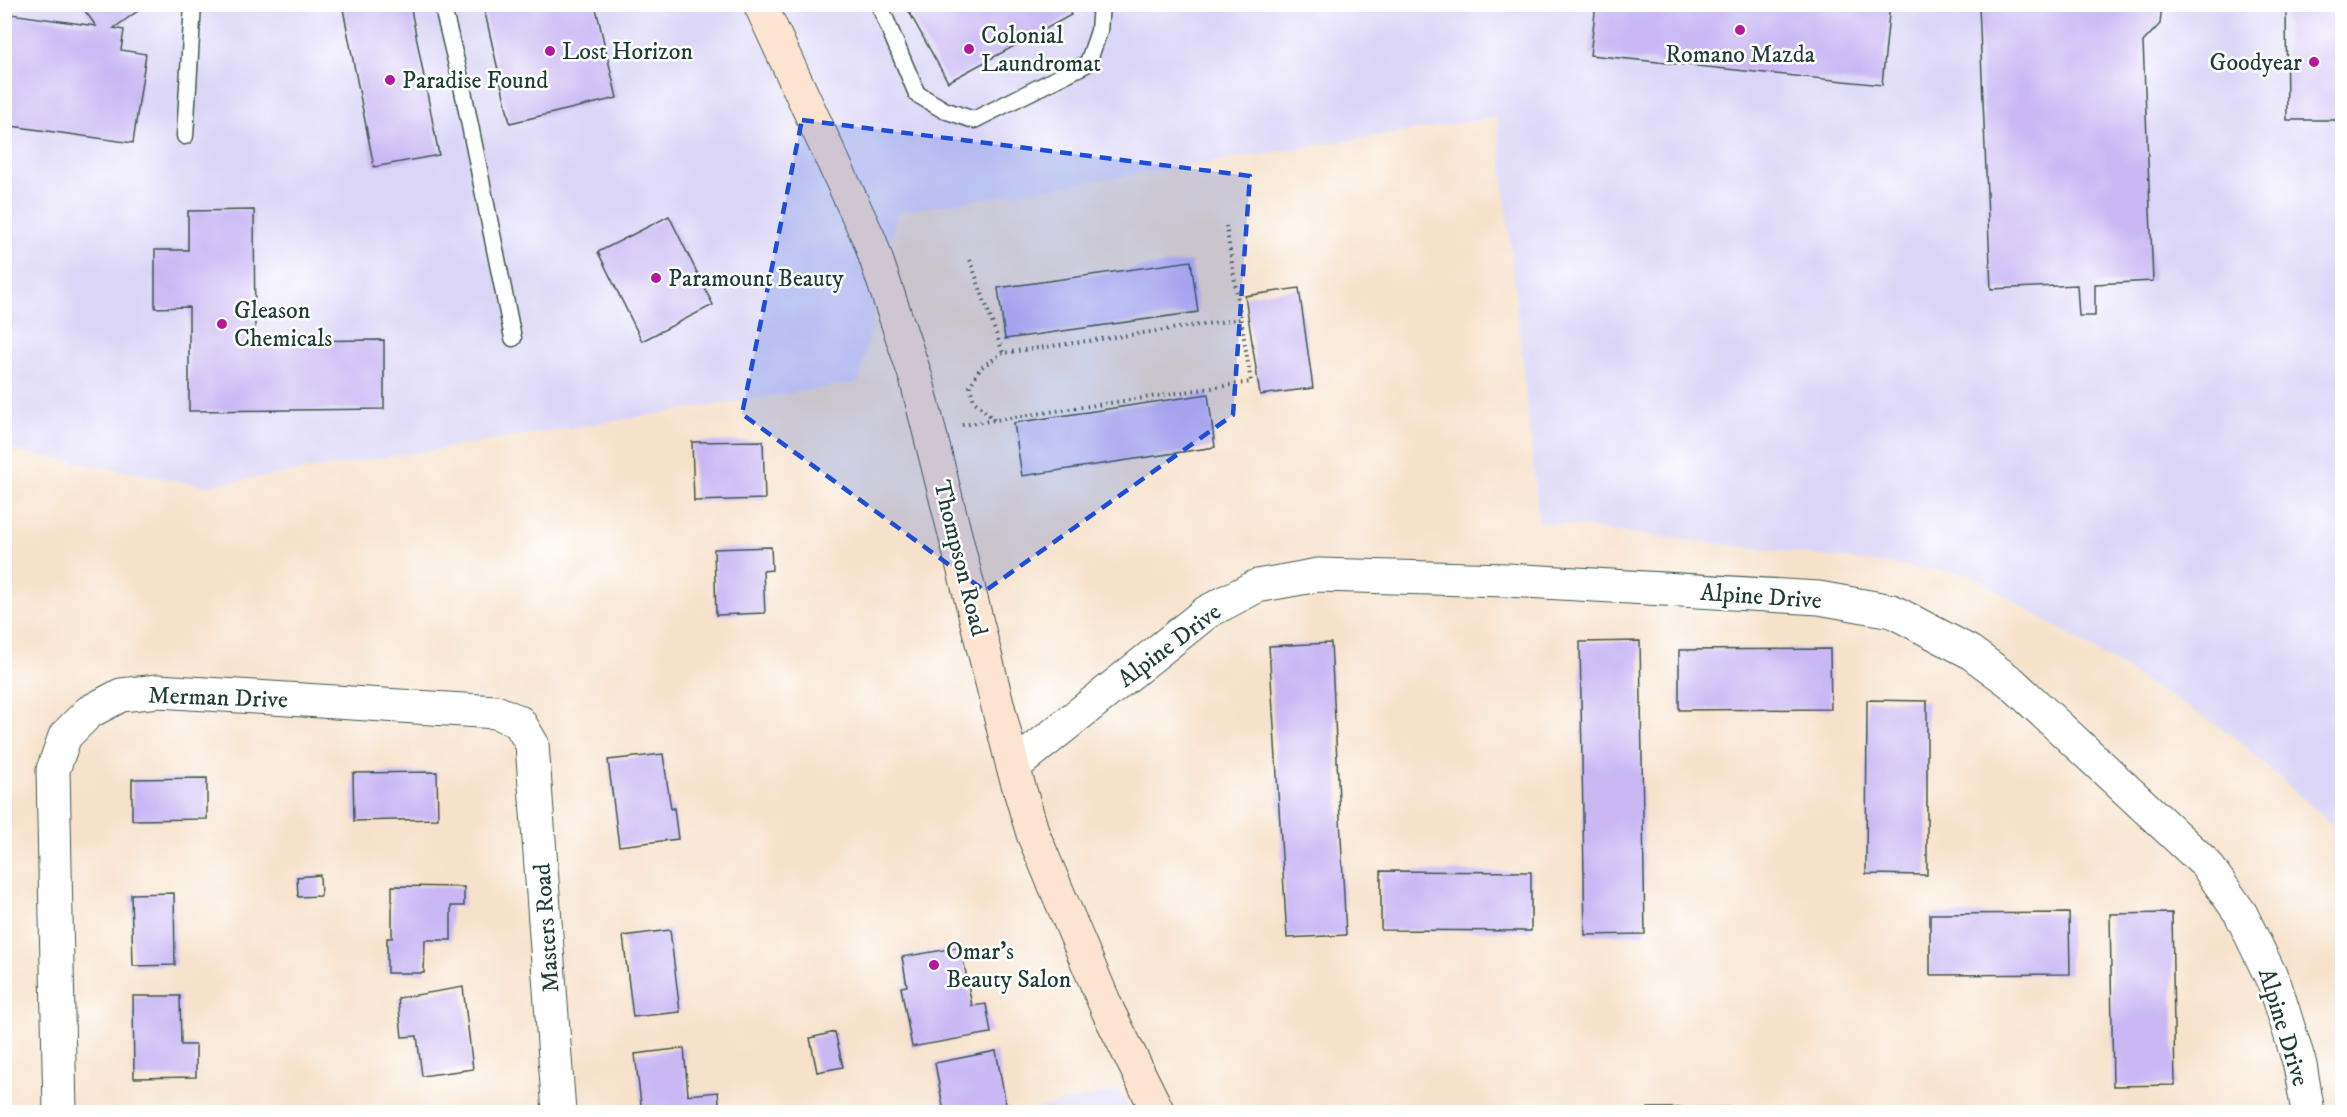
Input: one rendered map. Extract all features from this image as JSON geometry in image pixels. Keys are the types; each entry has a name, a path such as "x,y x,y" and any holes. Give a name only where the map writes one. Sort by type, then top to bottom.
{"street":[{"name":"Thompson Road","path":"763,5 870,241 916,378 1013,767 1033,834 1108,1011 1158,1113"},
{"name":"Alpine Drive","path":"1013,767 1207,612 1257,586 1308,577 1507,580 1808,597 1892,611 1970,652 2012,683 2206,864 2241,914 2276,985 2300,1065 2308,1113"},
{"name":"Merman Drive","path":"60,1113 53,770 65,736 89,712 121,695 158,691 496,712 519,722 532,744"},
{"name":"Masters Road","path":"532,744 559,1113"}],"lane":[{"path":"185,136 193,4"},
{"path":"442,4 462,86 513,338"},
{"path":"879,4 918,94 944,110 974,120 1088,63 1099,31 1101,4"}],"path":[{"path":"929,430 1251,382 1226,226"},
{"path":"970,260 1003,353"},
{"path":"994,420 974,401 970,386 980,368 1003,353 1242,319"}],"highlighted area":[{"path":"802,120 1250,176 1233,415 985,591 742,414"}],"shaded area":[{"path":"4,5 2342,5 2342,834 2229,733 1970,574 1539,522 1497,117 897,212 859,382 206,486 5,449"},
{"path":"1119,1090 1130,1112 1022,1112"}],"building":[{"path":"80,4 135,4 139,10 114,28 124,30 121,50 146,54 133,143 4,125 4,13 96,26"},
{"name":"Paradise Found","path":"342,4 410,4 439,155 374,167"},
{"name":"Lost Horizon","path":"483,4 595,4 617,98 510,123"},
{"name":"Colonial Laundromat","path":"917,4 1065,4 1071,15 948,82 908,10"},
{"name":"Romano Mazda","path":"1596,4 1890,4 1882,85 1590,55"},
{"path":"2162,4 2160,24 2143,42 2153,281 2095,284 2095,316 2079,316 2077,285 1991,289 1979,6"},
{"name":"Goodyear","path":"2286,4 2342,4 2342,120 2287,120"},
{"name":"Gleason Chemicals","path":"254,210 255,341 384,340 384,409 189,411 189,307 155,308 155,250 188,250 188,211"},
{"name":"Paramount Beauty","path":"669,216 713,305 642,341 598,252"},
{"path":"1191,261 1198,312 1005,339 998,288"},
{"path":"1299,288 1313,388 1260,395 1245,296"},
{"path":"1208,394 1215,447 1022,476 1014,423"},
{"path":"763,441 765,499 694,501 692,442"},
{"path":"771,547 772,570 763,571 765,613 716,615 714,549"},
{"path":"1640,641 1645,934 1585,935 1580,642"},
{"path":"1331,643 1346,935 1287,938 1269,646"},
{"path":"1830,649 1831,709 1679,710 1679,650"},
{"path":"1867,700 1927,701 1927,875 1866,874"},
{"path":"663,754 678,839 619,846 608,760"},
{"path":"437,772 438,819 354,821 353,773"},
{"path":"207,778 207,819 132,820 132,779"},
{"path":"1381,871 1531,872 1531,931 1381,930"},
{"path":"320,875 321,896 298,897 297,877"},
{"path":"392,886 464,887 464,906 451,906 451,940 425,940 424,973 387,973 387,938 392,938"},
{"path":"174,893 175,965 133,966 131,894"},
{"path":"2069,913 2070,974 1930,975 1930,914"},
{"path":"2172,913 2175,1085 2113,1086 2110,914"},
{"path":"670,930 680,1012 633,1017 623,936"},
{"path":"961,947 972,1006 986,1004 991,1033 912,1047 901,987 907,986 902,957"},
{"path":"463,987 473,1069 422,1076 417,1036 402,1037 398,998"},
{"path":"133,996 180,996 181,1045 196,1045 196,1077 134,1078"},
{"path":"835,1032 843,1067 817,1072 810,1038"},
{"path":"684,1048 688,1095 718,1092 720,1112 642,1112 635,1054"},
{"path":"996,1051 1007,1110 944,1112 935,1063"},
{"path":"1787,1107 1787,1112 1648,1112 1648,1108"}],"place":[{"name":"Romano Mazda","path":"1740,30"},
{"name":"Colonial Laundromat","path":"969,49"},
{"name":"Lost Horizon","path":"550,51"},
{"name":"Goodyear","path":"2314,62"},
{"name":"Paradise Found","path":"390,80"},
{"name":"Paramount Beauty","path":"656,278"},
{"name":"Gleason Chemicals","path":"222,324"},
{"name":"Omar's Beauty Salon","path":"934,965"}]}
